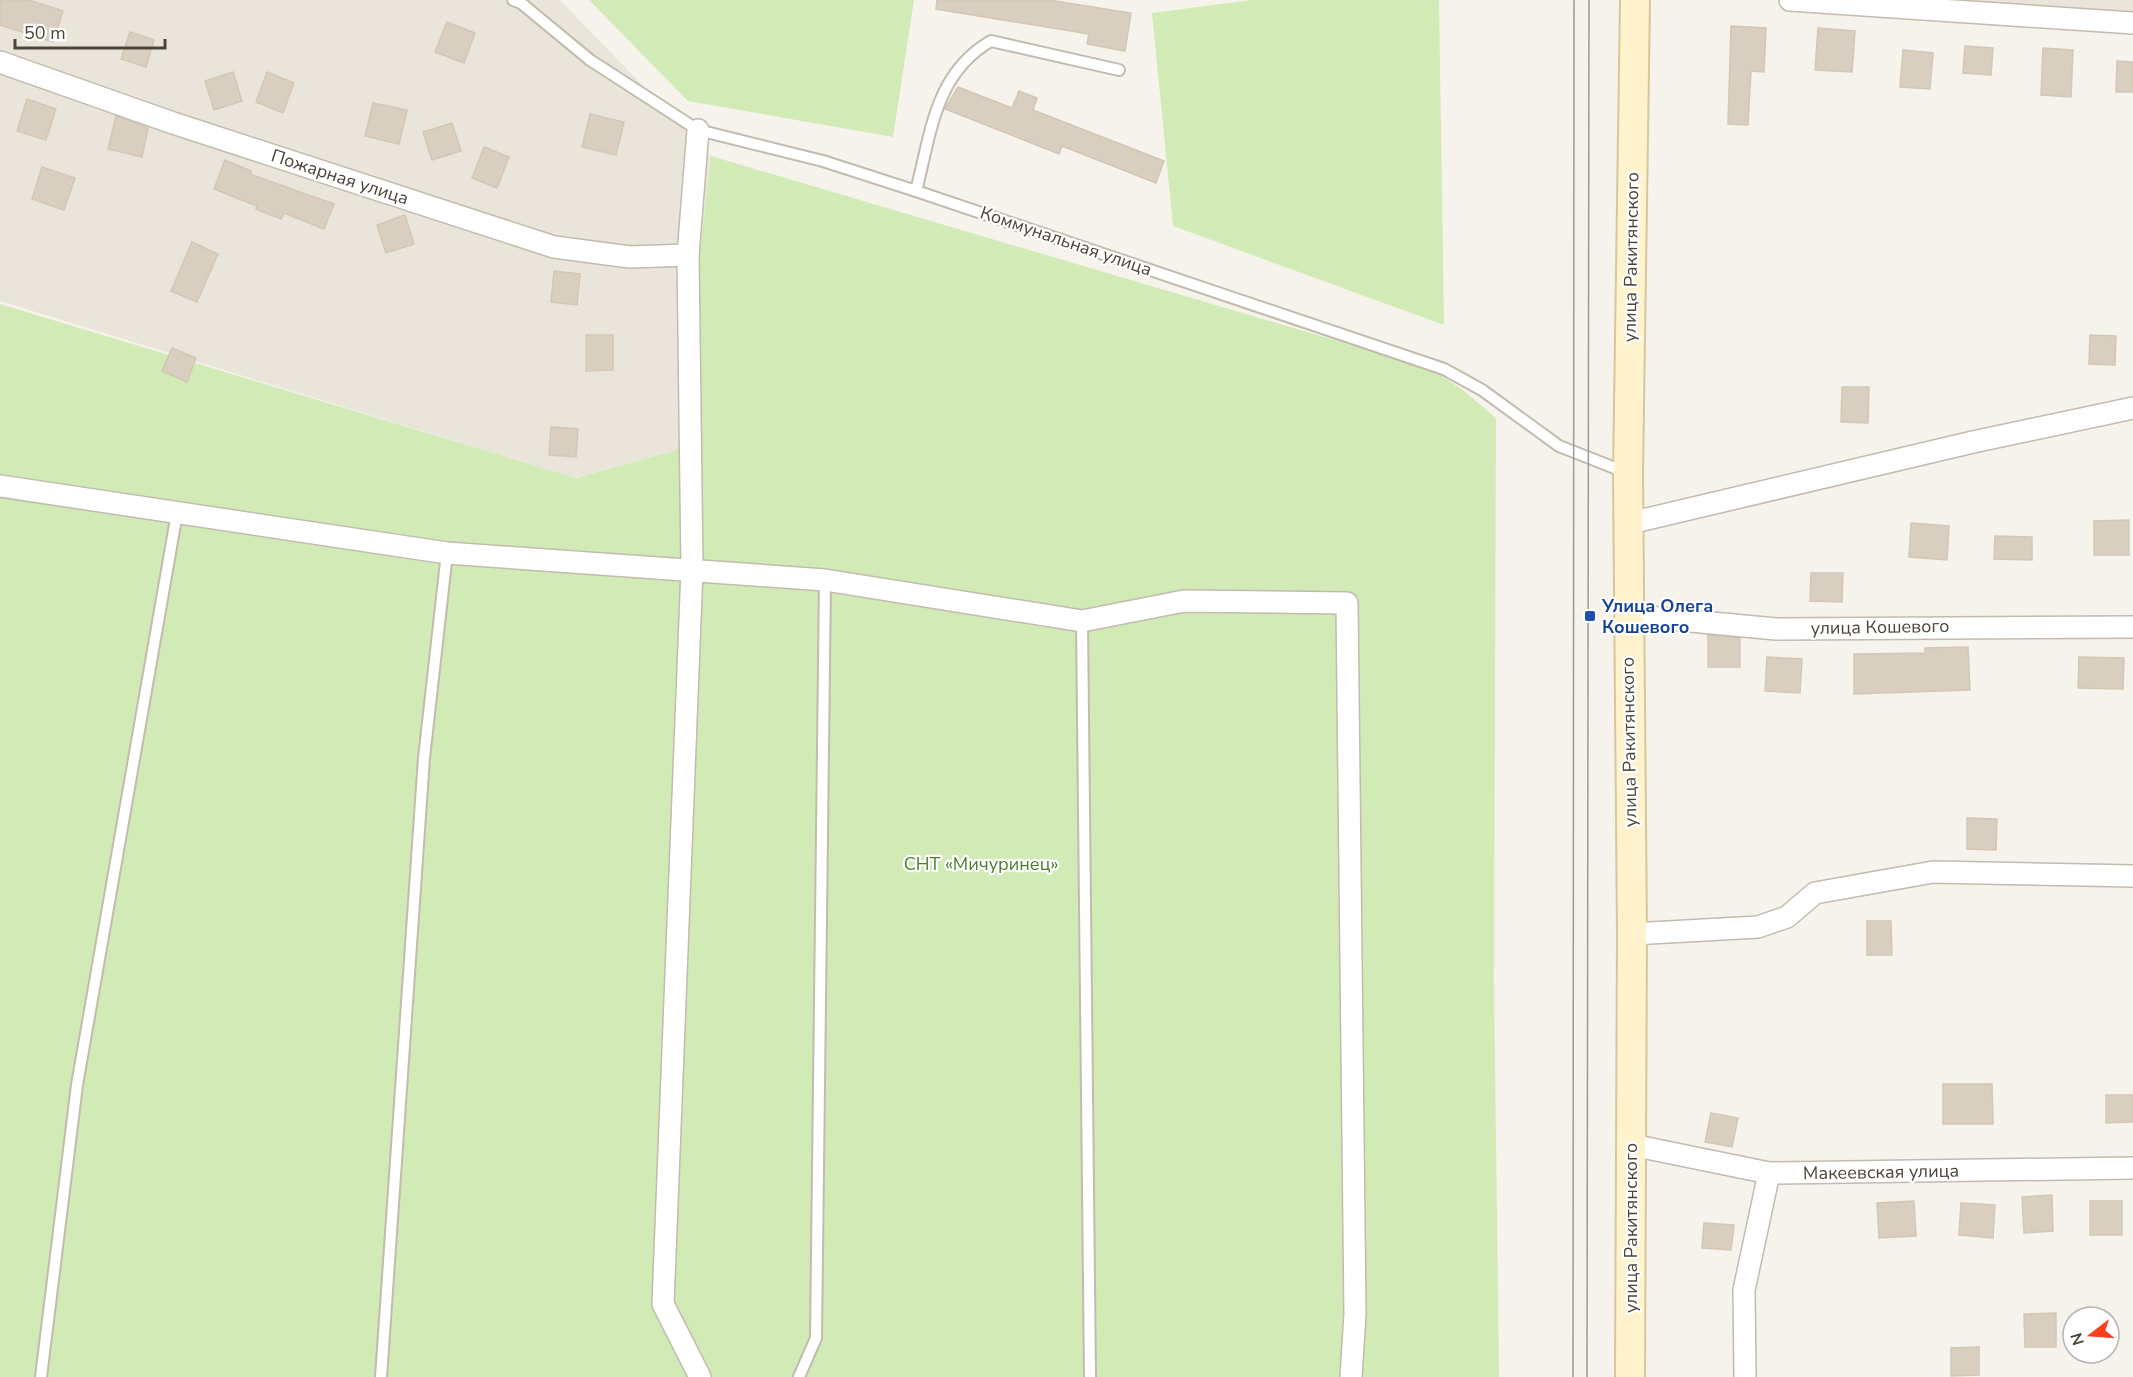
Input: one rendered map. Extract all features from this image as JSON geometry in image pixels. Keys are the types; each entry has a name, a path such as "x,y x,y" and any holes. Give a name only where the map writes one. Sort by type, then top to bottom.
{"main road":[{"name":"улица Ракитянского","path":"1630,1377 1632,934 1627,615 1630,523 1628,474 1635,0"}],"street":[{"path":"1790,0 2133,23"},
{"name":"Пожарная улица","path":"0,63 173,123 554,246 630,257 688,255"},
{"path":"698,130 688,255 692,568 663,1304 700,1377"},
{"path":"1630,523 1973,441 2133,408"},
{"path":"0,486 447,553 692,568 825,579 1083,621 1184,601 1347,603 1355,1314 1351,1377"},
{"name":"улица Кошевого","path":"1627,615 1776,629 2133,627"},
{"path":"1632,934 1758,927 1787,917 1815,893 1933,872 2133,876"},
{"name":"Макеевская улица","path":"1632,1145 1769,1173 2133,1168"},
{"path":"1745,1377 1744,1290 1769,1173"}],"lane":[{"name":"Коммунальная улица","path":"519,1 590,60 698,130 822,161 916,191 1444,369 1482,390 1559,446 1628,474"},
{"path":"916,191 938,103 958,67 975,51 991,41 1119,70"},
{"path":"42,1377 77,1085 177,513"},
{"path":"381,1377 424,758 447,553"},
{"path":"799,1377 816,1338 825,579"},
{"path":"1083,621 1090,1377"}],"shaded area":[{"path":"0,0 560,0 711,156 677,450 575,478 0,301"},
{"path":"1941,0 2133,0 2133,15"}],"green space":[{"path":"589,0 914,0 893,137 688,101"},
{"path":"1252,0 1439,0 1444,325 1173,226 1152,13"},
{"name":"СНТ «Мичуринец»","path":"711,156 1429,368 1463,390 1496,418 1494,982 1499,1377 0,1377 0,304 576,478 677,450"}],"building":[{"path":"0,0 29,0 63,11 53,42 0,25"},
{"path":"937,0 1049,0 1131,13 1125,51 1087,44 1089,34 936,9"},
{"path":"447,22 475,33 464,63 435,52"},
{"path":"1731,26 1766,28 1764,72 1751,71 1748,125 1728,124"},
{"path":"1818,28 1855,31 1852,72 1815,70"},
{"path":"130,32 154,40 146,67 121,59"},
{"path":"1965,46 1993,48 1991,75 1963,73"},
{"path":"2043,48 2073,50 2071,97 2041,95"},
{"path":"1903,50 1933,53 1930,89 1900,87"},
{"path":"2117,61 2133,62 2133,92 2116,92"},
{"path":"233,72 242,101 214,110 205,81"},
{"path":"267,72 294,83 283,113 256,102"},
{"path":"958,87 1012,108 1019,91 1037,98 1033,110 1164,161 1156,183 1062,146 1059,154 945,109"},
{"path":"27,99 56,109 46,140 17,131"},
{"path":"373,103 407,110 399,144 365,136"},
{"path":"590,114 624,122 616,155 582,147"},
{"path":"116,116 148,128 142,157 108,149"},
{"path":"452,123 461,151 432,160 423,132"},
{"path":"484,147 509,157 497,188 472,178"},
{"path":"225,160 251,171 250,174 334,204 324,229 284,213 281,219 256,209 257,206 214,189"},
{"path":"42,167 75,178 64,210 32,199"},
{"path":"405,215 414,244 386,253 377,225"},
{"path":"192,242 218,254 197,302 171,291"},
{"path":"554,271 580,274 577,305 551,302"},
{"path":"586,335 613,335 613,370 586,371"},
{"path":"2090,335 2116,336 2115,365 2089,364"},
{"path":"172,348 196,358 187,382 162,371"},
{"path":"1842,387 1869,387 1868,423 1841,422"},
{"path":"551,427 578,429 576,457 549,455"},
{"path":"2129,520 2129,555 2094,555 2094,521"},
{"path":"1911,523 1949,526 1947,560 1909,557"},
{"path":"1995,536 2032,537 2032,560 1994,559"},
{"path":"1811,573 1843,573 1842,602 1810,601"},
{"path":"1708,635 1740,638 1740,667 1708,667"},
{"path":"1968,647 1970,690 1854,694 1854,654 1925,653 1925,648"},
{"path":"1767,657 1802,659 1800,693 1765,691"},
{"path":"2079,657 2124,658 2123,689 2078,688"},
{"path":"1967,818 1997,819 1996,850 1967,849"},
{"path":"1867,921 1891,921 1892,955 1867,955"},
{"path":"1943,1084 1992,1084 1993,1124 1943,1124"},
{"path":"2106,1095 2133,1095 2133,1122 2106,1123"},
{"path":"1711,1113 1738,1118 1732,1147 1705,1142"},
{"path":"2052,1195 2053,1231 2024,1233 2022,1197"},
{"path":"1914,1201 1916,1236 1879,1238 1877,1203"},
{"path":"2090,1201 2122,1201 2122,1235 2090,1235"},
{"path":"1961,1203 1995,1205 1993,1238 1959,1235"},
{"path":"1704,1223 1734,1225 1731,1250 1702,1248"},
{"path":"2056,1313 2056,1347 2025,1347 2024,1314"},
{"path":"1979,1347 1979,1375 1951,1376 1951,1348"}],"tram line":[{"path":"1573,1377 1574,0"},
{"path":"1587,1377 1589,0"}],"place":[{"name":"Улица Олега Кошевого","path":"1590,616"}]}
